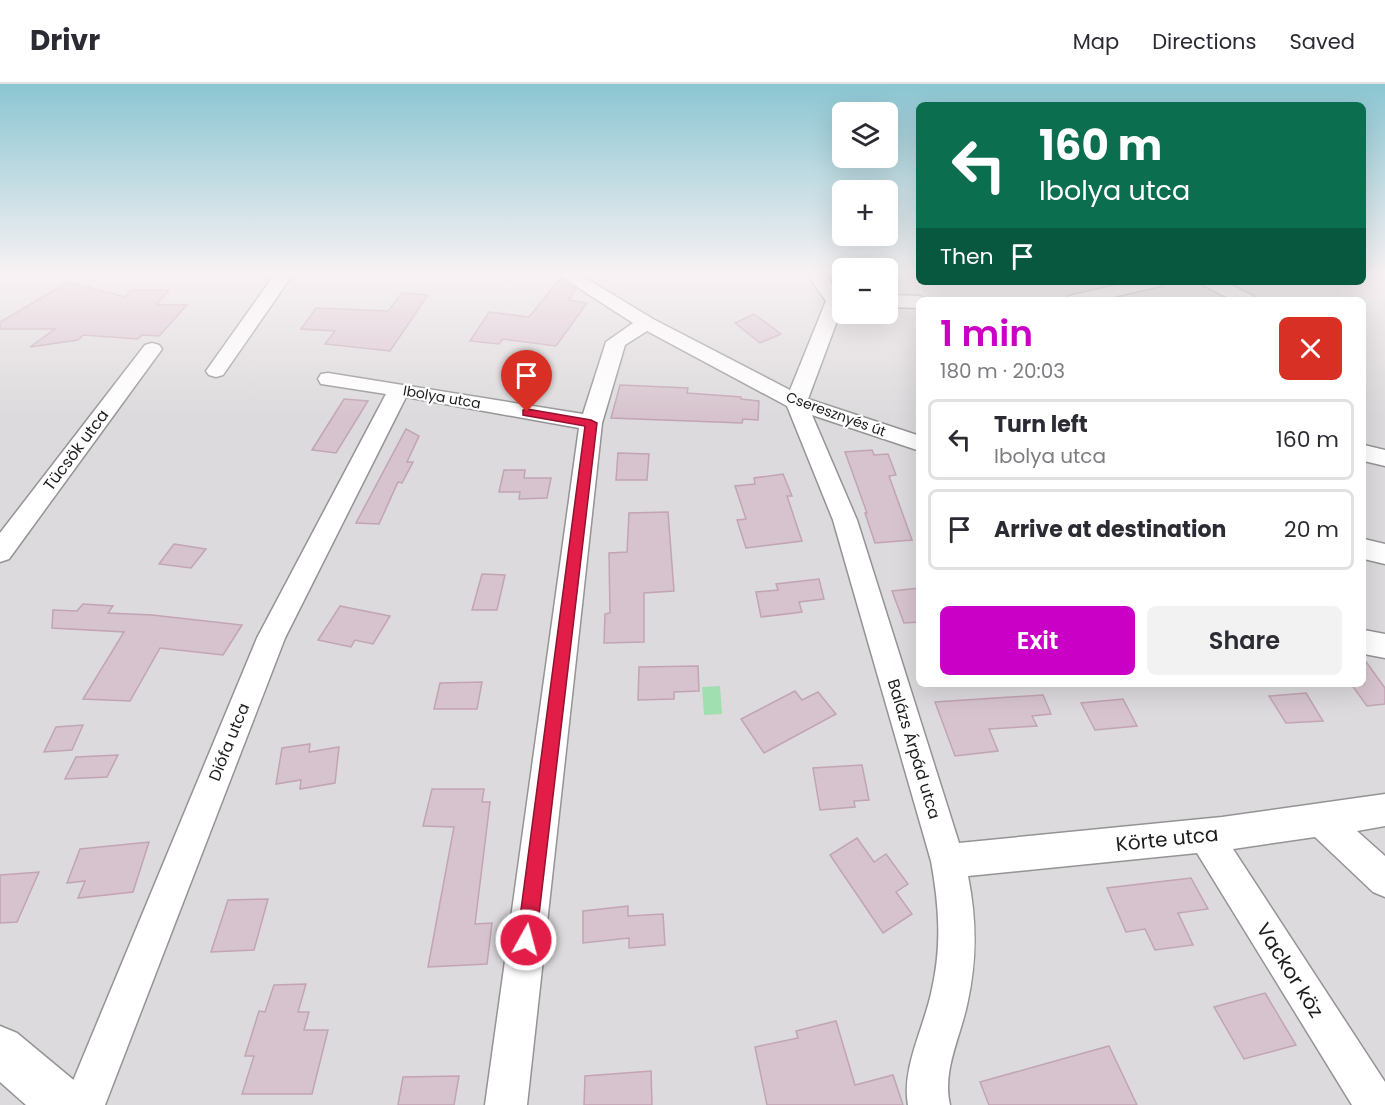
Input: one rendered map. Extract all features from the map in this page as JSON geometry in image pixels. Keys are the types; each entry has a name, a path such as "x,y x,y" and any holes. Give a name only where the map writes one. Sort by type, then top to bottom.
{"street":[{"path":"216,371 251,322"},
{"path":"796,402 830,322"},
{"path":"506,1105 591,423 616,342 646,323"},
{"name":"Cseresznyés út","path":"646,323 796,402 916,443"},
{"name":"Tücsök utca","path":"0,552 152,349"},
{"name":"Ibolya utca","path":"328,379 399,389 591,423"},
{"name":"Diófa utca","path":"84,1105 271,638 399,389"},
{"name":"Balázs Árpád utca","path":"796,402 845,520 948,861 956,902 957,952 943,1026 932,1054 925,1095 929,1105"},
{"path":"1366,453 1385,458"},
{"path":"1366,549 1385,554"},
{"path":"1366,642 1385,646"},
{"name":"Körte utca","path":"948,861 1205,835 1322,821 1385,810"},
{"path":"1322,821 1385,880"},
{"name":"Vackor köz","path":"1205,835 1376,1105"},
{"path":"0,1050 64,1105"}],"shaded area":[{"path":"0,322 832,322 832,324 898,324 898,322 916,322 916,687 1366,687 1366,322 1385,322 1385,1105 0,1105"},
{"path":"720,686 722,714 704,715 702,687"}],"building":[{"path":"0,322 172,322 159,336 142,335 138,339 83,335 78,340 30,347 55,329 0,329"},
{"path":"306,322 410,322 390,351 325,344 335,331 301,329"},
{"path":"483,322 574,322 556,346 503,339 499,344 470,341"},
{"path":"764,322 781,334 760,343 735,323"},
{"path":"620,385 688,388 687,393 741,397 741,399 759,401 758,420 743,419 742,423 611,418"},
{"path":"344,399 368,401 336,453 312,450"},
{"path":"406,429 419,436 407,462 413,462 402,483 398,482 379,524 356,523"},
{"path":"872,450 874,455 888,454 896,475 889,476 912,540 875,543 845,452"},
{"path":"618,453 649,454 647,480 616,480"},
{"path":"504,470 525,470 524,478 551,478 547,498 519,499 520,492 499,492"},
{"path":"783,474 792,496 787,496 802,541 746,548 737,520 746,519 735,486 755,484 754,478"},
{"path":"668,512 674,591 644,593 644,642 604,643 605,614 610,613 609,553 627,552 629,513"},
{"path":"174,544 206,549 191,568 159,564"},
{"path":"482,574 505,575 497,610 472,610"},
{"path":"819,579 824,599 799,602 802,612 761,617 756,592 778,590 776,584"},
{"path":"916,588 916,622 904,623 892,591"},
{"path":"83,604 113,606 108,613 152,615 242,625 223,655 160,648 130,701 83,699 124,632 52,628 53,610 77,611"},
{"path":"340,606 390,616 373,644 355,640 351,647 318,640"},
{"path":"1366,662 1385,688 1385,704 1367,706 1353,687 1366,687"},
{"path":"698,666 699,691 674,692 674,699 638,700 639,667"},
{"path":"482,682 477,709 434,709 440,683"},
{"path":"795,691 802,700 818,692 836,714 764,753 741,719"},
{"path":"1306,693 1323,721 1286,723 1269,696"},
{"path":"1043,695 1051,714 1032,716 1037,726 989,729 998,751 955,756 935,702"},
{"path":"1123,699 1137,726 1095,730 1081,703"},
{"path":"83,725 72,750 44,752 56,727"},
{"path":"310,744 309,752 339,747 335,783 300,789 301,780 276,784 282,748"},
{"path":"118,755 107,777 65,779 76,757"},
{"path":"862,765 869,800 854,801 855,807 820,810 813,768"},
{"path":"432,789 484,789 482,802 490,802 475,924 492,923 487,964 428,967 454,827 423,826"},
{"path":"857,838 874,862 886,854 908,884 896,892 912,914 883,933 830,855"},
{"path":"149,842 133,892 78,898 85,881 67,883 80,849"},
{"path":"39,872 17,922 0,923 0,875"},
{"path":"1191,878 1208,909 1178,913 1193,945 1155,950 1145,929 1126,932 1107,888"},
{"path":"268,899 254,950 211,952 228,900"},
{"path":"628,906 628,916 663,914 665,945 629,948 629,938 583,943 583,911"},
{"path":"306,984 298,1012 309,1012 304,1030 328,1030 312,1094 242,1094 254,1056 245,1056 259,1011 265,1012 274,985"},
{"path":"1265,993 1296,1045 1244,1059 1214,1007"},
{"path":"836,1021 855,1085 893,1075 903,1105 767,1105 755,1047 798,1038 796,1031"},
{"path":"1109,1046 1137,1105 989,1105 980,1082"},
{"path":"651,1071 652,1105 584,1105 585,1076"},
{"path":"459,1076 454,1105 398,1105 403,1077"}],"route":[{"path":"526,940 591,423 527,412"}]}
